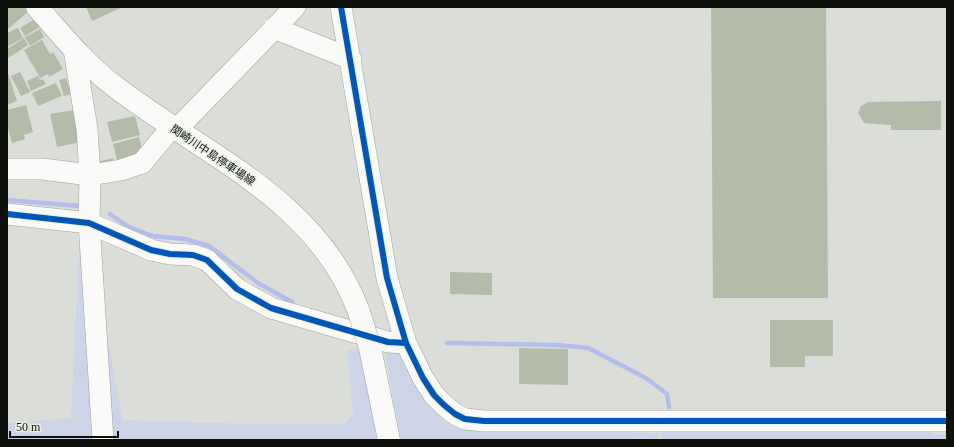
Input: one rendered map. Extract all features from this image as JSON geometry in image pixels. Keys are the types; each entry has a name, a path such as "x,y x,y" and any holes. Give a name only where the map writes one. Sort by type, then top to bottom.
{"main road":[{"name":"関崎川中島停車場線","path":"37,7 74,49 112,84 174,129 240,170 291,211 318,242 342,274 359,312 370,348 389,440"}],"street":[{"path":"7,169 42,169 90,175 121,170 142,163 295,7"},
{"path":"341,7 388,278 406,343 434,395 455,414 465,418 484,421 947,421"},
{"path":"274,28 351,59"},
{"path":"74,49 80,97 87,129 90,175 89,223 103,440"},
{"path":"7,214 89,223 151,250 170,254 193,255 207,260 237,289 271,308 388,342 406,343"},
{"path":"913,421 947,429"}],"shaded area":[{"path":"80,228 95,440 7,440 7,423 71,418"},
{"path":"100,243 107,336 123,420 249,424 344,424 353,414 347,351 362,347 378,424 376,440 113,440"},
{"path":"399,352 427,404 454,427 658,433 659,440 401,440 385,354"},
{"path":"920,428 935,434 947,435 947,440 662,440 661,431"}],"building":[{"path":"7,7 26,7 29,11 7,30"},
{"path":"86,7 123,7 92,21"},
{"path":"711,7 826,7 828,298 713,298"},
{"path":"35,19 40,27 25,36 20,28"},
{"path":"18,28 23,38 7,47 7,33"},
{"path":"40,29 44,37 30,46 25,37"},
{"path":"24,38 28,45 8,58 7,49"},
{"path":"42,40 50,54 53,52 63,69 49,77 48,74 40,78 24,50"},
{"path":"7,70 17,101 7,105"},
{"path":"20,72 30,92 21,96 11,76"},
{"path":"38,76 40,80 43,79 46,84 31,91 27,81"},
{"path":"66,78 71,94 64,96 59,80"},
{"path":"56,83 62,96 38,106 32,93"},
{"path":"941,101 941,130 891,130 891,125 864,123 858,113 861,106 868,102"},
{"path":"26,105 33,132 24,135 25,139 12,143 7,125 7,110"},
{"path":"74,110 81,142 57,147 50,114"},
{"path":"135,116 140,135 112,142 107,122"},
{"path":"139,137 144,158 118,164 113,144"},
{"path":"113,158 115,166 99,170 97,162"},
{"path":"450,272 492,273 492,295 450,294"},
{"path":"770,320 833,320 833,356 805,356 805,367 770,367"},
{"path":"519,348 568,349 568,385 519,384"}],"waterway":[{"path":"7,200 80,206"},
{"path":"110,214 127,226 152,236 185,239 209,246 258,283 292,302"},
{"path":"447,343 557,345 588,348 646,378 667,394 669,407"}],"cycle path":[{"path":"341,7 387,278 406,343 423,378 434,395 455,414 465,419 484,421 947,421"},
{"path":"7,214 89,223 151,250 170,254 193,255 207,260 237,289 271,308 388,342 406,343"}]}
